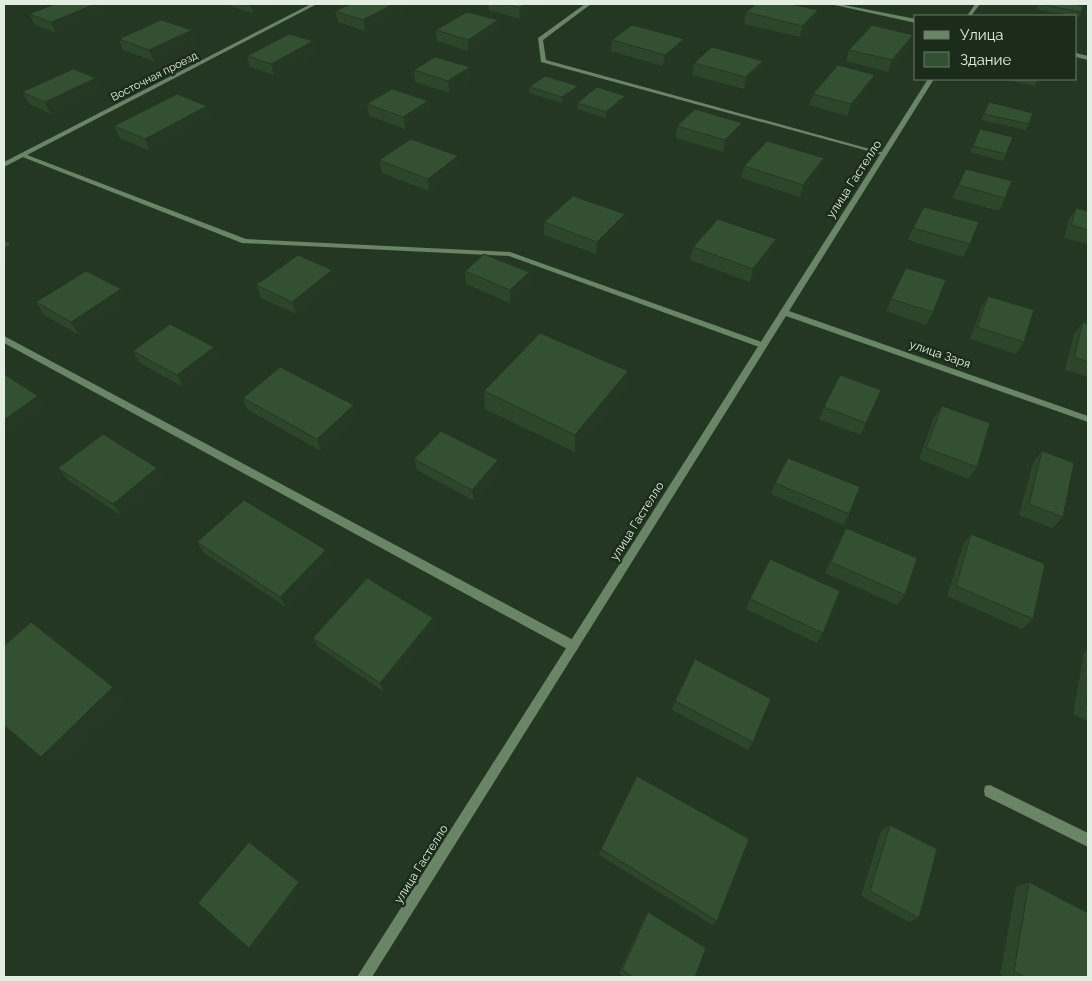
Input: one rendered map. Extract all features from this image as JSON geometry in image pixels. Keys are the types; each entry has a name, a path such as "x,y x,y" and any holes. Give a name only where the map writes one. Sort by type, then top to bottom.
{"street":[{"name":"Восточная проезд","path":"4,165 314,4"},
{"path":"588,4 540,40 542,62 884,154"},
{"path":"833,4 914,21"},
{"path":"970,15 977,4"},
{"name":"улица Гастелло","path":"364,977 930,80"},
{"path":"22,155 244,241 510,254 762,345"},
{"name":"улица Заря","path":"783,312 1088,419"},
{"path":"4,339 573,646"},
{"path":"990,791 1088,840"}],"building":[{"path":"55,4 95,4 51,22 29,14"},
{"path":"350,4 393,4 363,20 335,11"},
{"path":"505,4 525,4 519,8"},
{"path":"756,4 790,4 818,10 802,26 746,12"},
{"path":"1039,4 1073,4 1083,6 1081,12"},
{"path":"467,12 498,20 468,40 436,30"},
{"path":"161,20 192,30 149,50 119,39"},
{"path":"632,25 684,39 665,55 612,40"},
{"path":"872,25 913,35 892,60 849,50"},
{"path":"289,34 313,41 271,64 247,56"},
{"path":"712,47 763,61 746,77 694,63"},
{"path":"435,57 470,67 448,81 414,70"},
{"path":"838,65 875,75 851,104 813,94"},
{"path":"73,69 96,78 45,102 22,92"},
{"path":"545,76 578,86 562,97 529,87"},
{"path":"597,87 625,96 606,112 577,103"},
{"path":"392,89 428,101 403,117 367,104"},
{"path":"177,94 207,106 145,139 114,126"},
{"path":"989,102 1033,113 1029,124 984,114"},
{"path":"695,109 742,123 725,140 677,126"},
{"path":"980,129 1013,137 1006,154 973,146"},
{"path":"411,139 458,156 428,179 379,160"},
{"path":"767,141 824,158 803,185 744,166"},
{"path":"966,169 1012,181 1005,198 958,185"},
{"path":"573,196 625,214 597,242 544,222"},
{"path":"924,207 979,222 970,244 913,228"},
{"path":"1076,208 1088,211 1088,230 1071,225"},
{"path":"718,219 776,239 753,269 693,247"},
{"path":"4,240 11,244 4,249"},
{"path":"484,254 529,272 510,290 465,271"},
{"path":"298,255 332,270 292,302 256,285"},
{"path":"906,268 946,280 933,312 891,299"},
{"path":"86,271 121,289 71,322 36,302"},
{"path":"988,296 1034,310 1024,342 977,327"},
{"path":"1083,322 1088,324 1088,362 1074,357"},
{"path":"170,324 214,347 177,375 133,351"},
{"path":"540,333 628,371 575,435 484,391"},
{"path":"280,367 354,405 317,439 243,398"},
{"path":"4,374 38,396 4,420"},
{"path":"840,375 881,390 866,423 824,407"},
{"path":"942,406 990,423 977,467 926,448"},
{"path":"441,431 498,460 472,490 414,459"},
{"path":"103,434 157,468 113,504 58,468"},
{"path":"1042,451 1074,463 1063,517 1029,504"},
{"path":"788,458 860,487 849,514 775,483"},
{"path":"244,500 326,550 280,597 197,542"},
{"path":"846,528 917,558 905,595 831,562"},
{"path":"971,534 1045,564 1033,619 956,586"},
{"path":"770,559 840,591 823,633 750,599"},
{"path":"367,578 433,618 380,683 313,638"},
{"path":"31,622 113,687 41,757 4,725 4,646"},
{"path":"695,659 771,699 753,742 675,701"},
{"path":"637,776 749,839 717,921 601,849"},
{"path":"890,825 937,849 919,918 870,891"},
{"path":"249,842 299,882 249,948 198,903"},
{"path":"1029,882 1088,913 1088,977 1025,977 1014,971"},
{"path":"648,912 706,948 695,977 633,977 622,970"}]}
